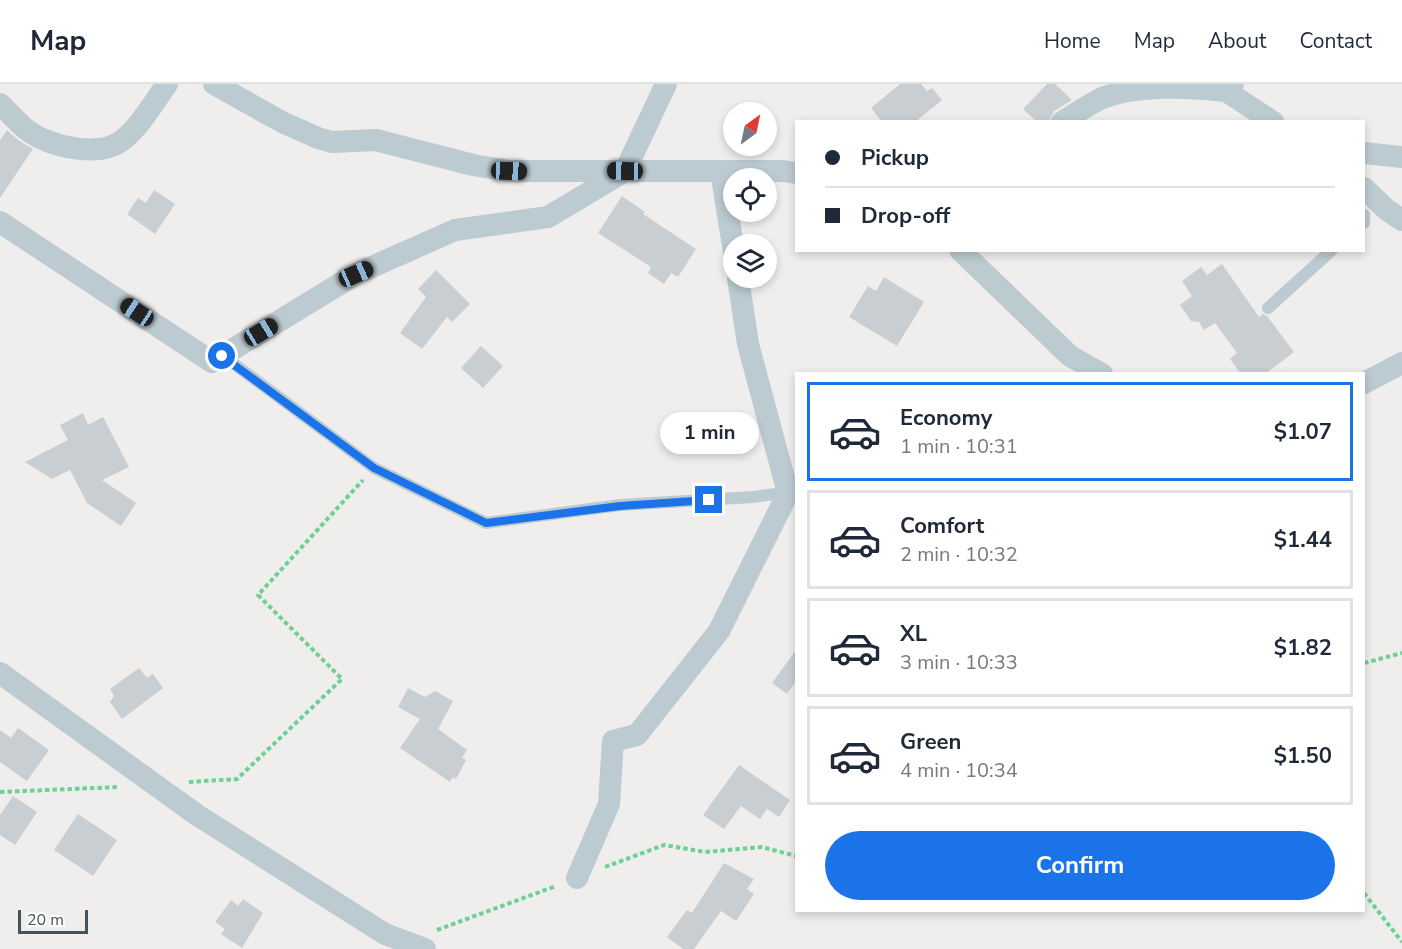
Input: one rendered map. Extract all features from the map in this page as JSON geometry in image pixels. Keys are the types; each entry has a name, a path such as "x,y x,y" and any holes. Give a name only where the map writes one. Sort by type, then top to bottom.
{"street":[{"path":"0,104 28,131 52,142 80,150 111,148 133,131 167,84"},
{"path":"214,84 284,123 332,142 376,140 473,165 509,171 795,173"},
{"path":"0,222 212,362 356,274 454,230 548,217 625,171 666,84"},
{"path":"1065,120 1104,97 1136,87 1230,88 1270,120"},
{"path":"1365,153 1402,158"},
{"path":"721,171 731,234"},
{"path":"1365,189 1387,210 1402,220"},
{"path":"962,252 1070,356 1098,372"},
{"path":"577,878 609,804 613,741 637,735 719,631 792,492 748,344 740,288"},
{"path":"1365,382 1402,363"},
{"path":"0,673 197,815 385,934 426,949"}],"lane":[{"path":"1268,308 1330,252"},
{"path":"222,356 374,468 486,523 620,506 753,497 792,492"}],"path":[{"path":"0,792 237,779 342,679 258,595 374,468"},
{"path":"1365,663 1402,653"},
{"path":"1365,894 1402,942"}],"building":[{"path":"900,84 921,84 927,91 932,88 942,100 917,120 880,120 871,108"},
{"path":"1047,84 1055,84 1072,100 1054,111 1050,120 1035,120 1023,109"},
{"path":"7,130 33,149 0,198 0,140"},
{"path":"154,190 175,204 155,234 127,214 138,198 146,203"},
{"path":"622,196 645,212 643,214 696,249 678,277 671,273 664,284 648,273 651,267 598,233"},
{"path":"1222,264 1259,317 1263,314 1267,316 1294,352 1268,372 1240,372 1230,359 1237,353 1215,323 1204,330 1199,322 1191,321 1180,305 1192,296 1182,281 1201,267 1207,275"},
{"path":"436,270 470,304 452,322 447,317 422,349 400,333 426,297 418,289"},
{"path":"884,277 924,302 897,346 849,317 868,286 876,291"},
{"path":"481,346 503,366 483,388 461,368"},
{"path":"83,413 88,425 103,417 129,467 102,480 136,503 121,526 87,503 70,470 52,479 25,462 68,440 60,425"},
{"path":"795,651 795,682 787,694 772,683"},
{"path":"139,668 147,678 153,674 163,688 122,719 110,702 114,696 110,689"},
{"path":"408,688 425,697 435,691 453,701 438,729 467,750 462,758 466,760 456,779 453,777 450,782 400,748 420,719 398,707"},
{"path":"18,728 49,750 27,781 0,762 0,730 11,738"},
{"path":"739,765 790,800 779,817 767,809 760,819 741,806 724,829 703,815"},
{"path":"13,796 37,812 15,845 0,835 0,815"},
{"path":"78,814 117,840 93,876 54,850"},
{"path":"724,863 754,879 747,889 754,894 736,921 721,911 694,949 683,949 667,937 687,910 692,913"},
{"path":"243,899 263,913 242,948 221,934 225,929 215,922 231,900 238,906"}],"route":[{"path":"222,356 374,468 486,523 620,506 709,500"}]}
